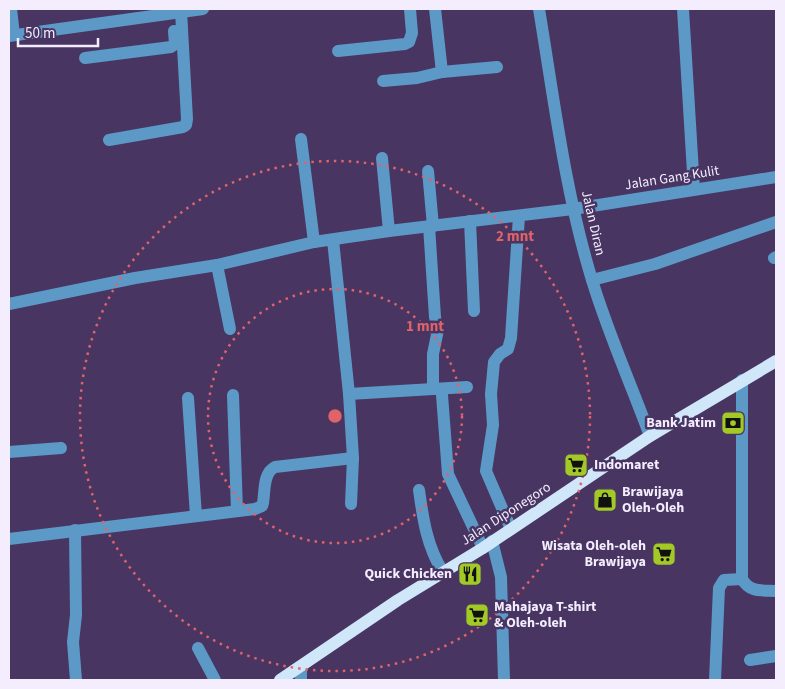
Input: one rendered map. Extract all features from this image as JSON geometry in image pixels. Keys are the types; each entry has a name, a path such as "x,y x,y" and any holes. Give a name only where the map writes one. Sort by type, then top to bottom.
{"main road":[{"name":"Jalan Diponegoro","path":"280,680 301,674 398,600 488,545 650,436 776,361"}],"street":[{"path":"11,9 11,36 203,9"},
{"path":"338,52 409,42 412,33 410,9"},
{"path":"435,9 442,72"},
{"name":"Jalan Diran","path":"539,9 573,209 592,280 628,382 650,436"},
{"path":"683,9 694,189"},
{"path":"85,58 174,46 182,11"},
{"path":"109,140 186,125 182,11"},
{"path":"383,81 417,78 442,72 496,67"},
{"path":"301,139 314,242"},
{"path":"382,158 389,231"},
{"path":"428,171 435,317 438,326 433,354 448,474 488,545 500,577 504,680"},
{"name":"Jalan Gang Kulit","path":"9,304 135,278 217,265 314,242 573,209 776,177"},
{"path":"511,529 486,471 493,425 491,394 494,362 508,348 512,338 519,216"},
{"path":"470,222 474,311"},
{"path":"592,280 654,264 776,222"},
{"path":"333,240 349,394 353,458 351,504"},
{"path":"217,265 230,329"},
{"path":"742,380 742,579 752,590 776,590"},
{"path":"349,394 438,392 468,387"},
{"path":"233,395 237,511"},
{"path":"188,398 196,516"},
{"path":"9,452 62,448"},
{"path":"9,539 255,509 262,506 267,475 270,469 353,458"},
{"path":"420,490 428,540 434,557 443,572"},
{"path":"75,530 76,615 74,650 76,680"},
{"path":"715,680 719,588 724,580 742,579"},
{"path":"198,648 215,680"},
{"path":"750,660 776,656"}],"place":[{"name":"Bank Jatim","path":"733,423"},
{"name":"Indomaret","path":"576,465"},
{"name":"Brawijaya Oleh-Oleh","path":"605,500"},
{"name":"Wisata Oleh-oleh Brawijaya","path":"664,554"},
{"name":"Quick Chicken","path":"470,574"},
{"name":"Mahajaya T-shirt & Oleh-oleh","path":"477,615"}]}
